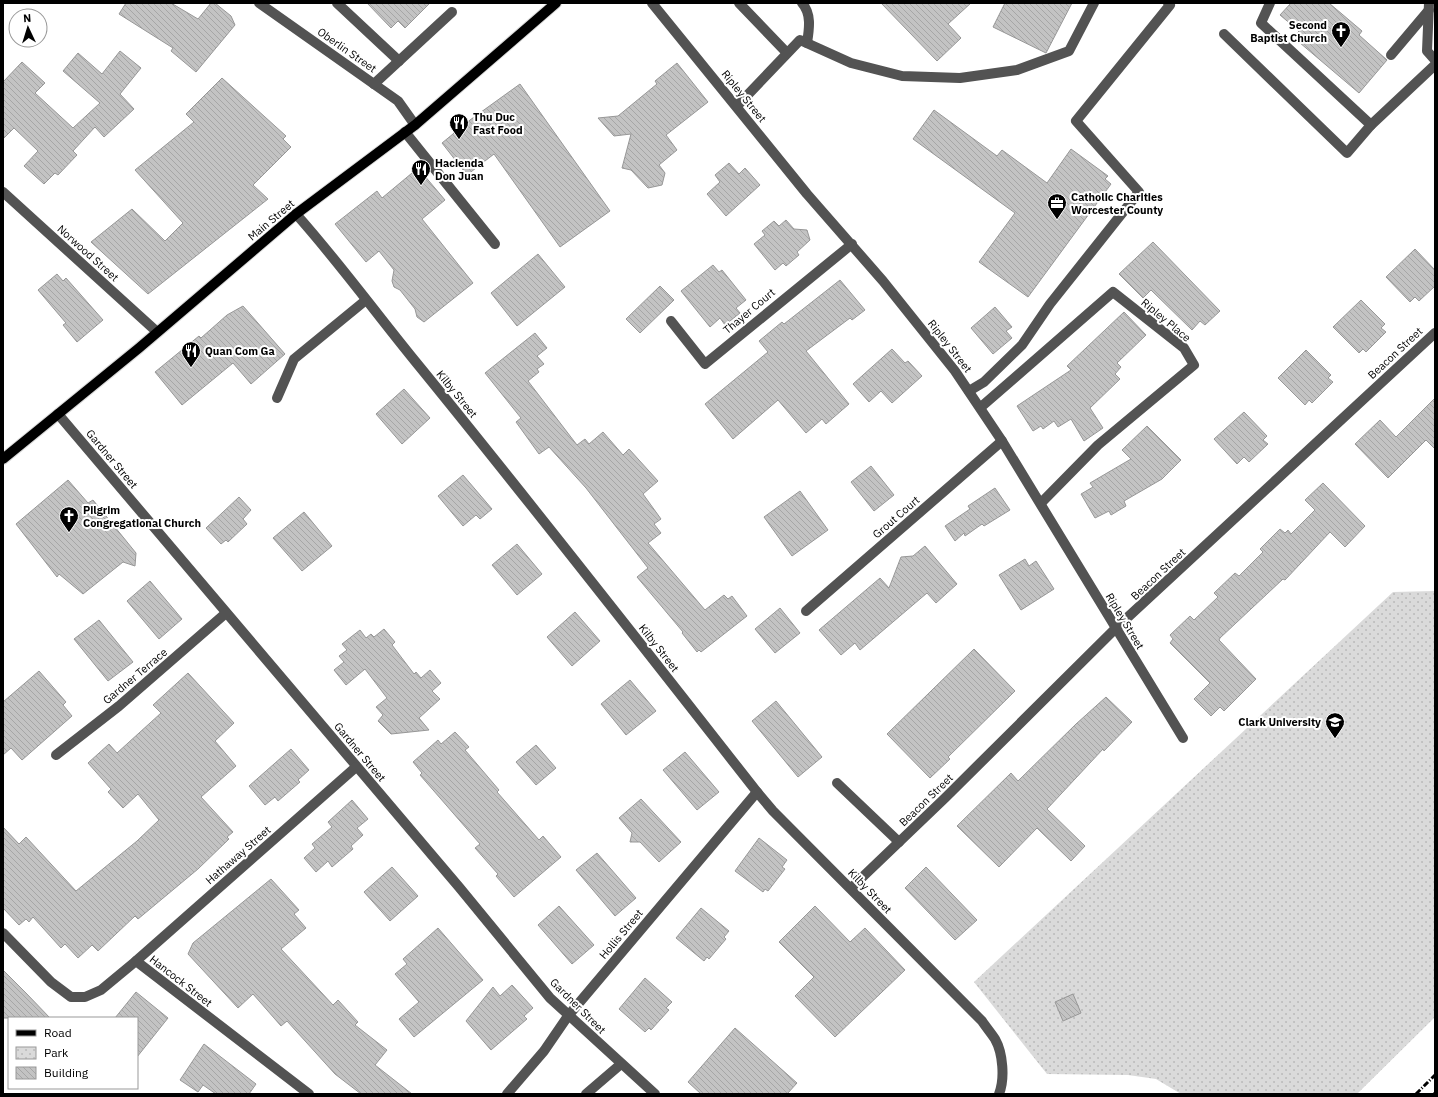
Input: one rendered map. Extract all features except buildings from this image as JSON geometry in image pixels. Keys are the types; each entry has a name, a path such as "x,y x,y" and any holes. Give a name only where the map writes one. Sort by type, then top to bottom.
{"main road":[{"name":"Main Street","path":"3,459 296,214 415,125 556,3"}],"street":[{"name":"Oberlin Street","path":"259,3 398,101 415,125"},
{"path":"337,3 399,61"},
{"name":"Ripley Street","path":"652,3 807,194 852,244 955,371 1002,441 1115,629 1183,738"},
{"path":"739,3 787,53"},
{"path":"802,3 806,7 810,27 807,43"},
{"path":"737,106 800,40 851,62 902,76 967,77 1017,70 1068,51 1094,3"},
{"path":"969,391 984,382 1022,345 1050,304 1140,192 1076,121 1170,5 1168,3"},
{"path":"1270,3 1261,23 1371,125"},
{"path":"1390,55 1429,6"},
{"path":"1429,6 1427,51 1435,60"},
{"path":"374,84 452,12"},
{"path":"1224,34 1347,153 1371,125 1435,65"},
{"path":"405,132 495,244"},
{"name":"Norwood Street","path":"3,192 156,331"},
{"name":"Kilby Street","path":"296,214 322,243 773,811 982,1021 996,1040 1001,1060 1000,1090"},
{"name":"Thayer Court","path":"671,321 705,364 852,244"},
{"name":"Ripley Place","path":"980,407 1113,292 1184,348 1194,364 1098,445 1041,504"},
{"path":"277,398 294,359 366,300"},
{"name":"Beacon Street","path":"851,888 1115,629 1435,333"},
{"name":"Gardner Street","path":"58,414 356,767 518,956 550,998 620,1064 655,1094"},
{"name":"Grout Court","path":"806,611 1002,441"},
{"name":"Gardner Terrace","path":"56,754 119,706 226,612"},
{"name":"Hathaway Street","path":"136,961 356,767"},
{"path":"837,783 899,842"},
{"name":"Hollis Street","path":"507,1094 544,1051 568,1016 757,792"},
{"name":"Hancock Street","path":"3,933 51,982 71,997 85,997 101,990 136,961 309,1094"},
{"path":"586,1094 620,1064"}],"green space":[{"name":"Clark University","path":"1435,591 1435,1017 1357,1094 1181,1094 1156,1079 1128,1075 1047,1074 974,982 1393,592"}],"railway":[{"path":"1416,1094 1435,1075"}],"place":[{"name":"Second Baptist Church","path":"1341,48"},
{"name":"Thu Duc Fast Food","path":"459,140"},
{"name":"Hacienda Don Juan","path":"421,186"},
{"name":"Catholic Charities Worcester County","path":"1057,220"},
{"name":"Quan Com Ga","path":"191,368"},
{"name":"Pilgrim Congregational Church","path":"69,533"},
{"name":"Clark University","path":"1335,739"}]}
